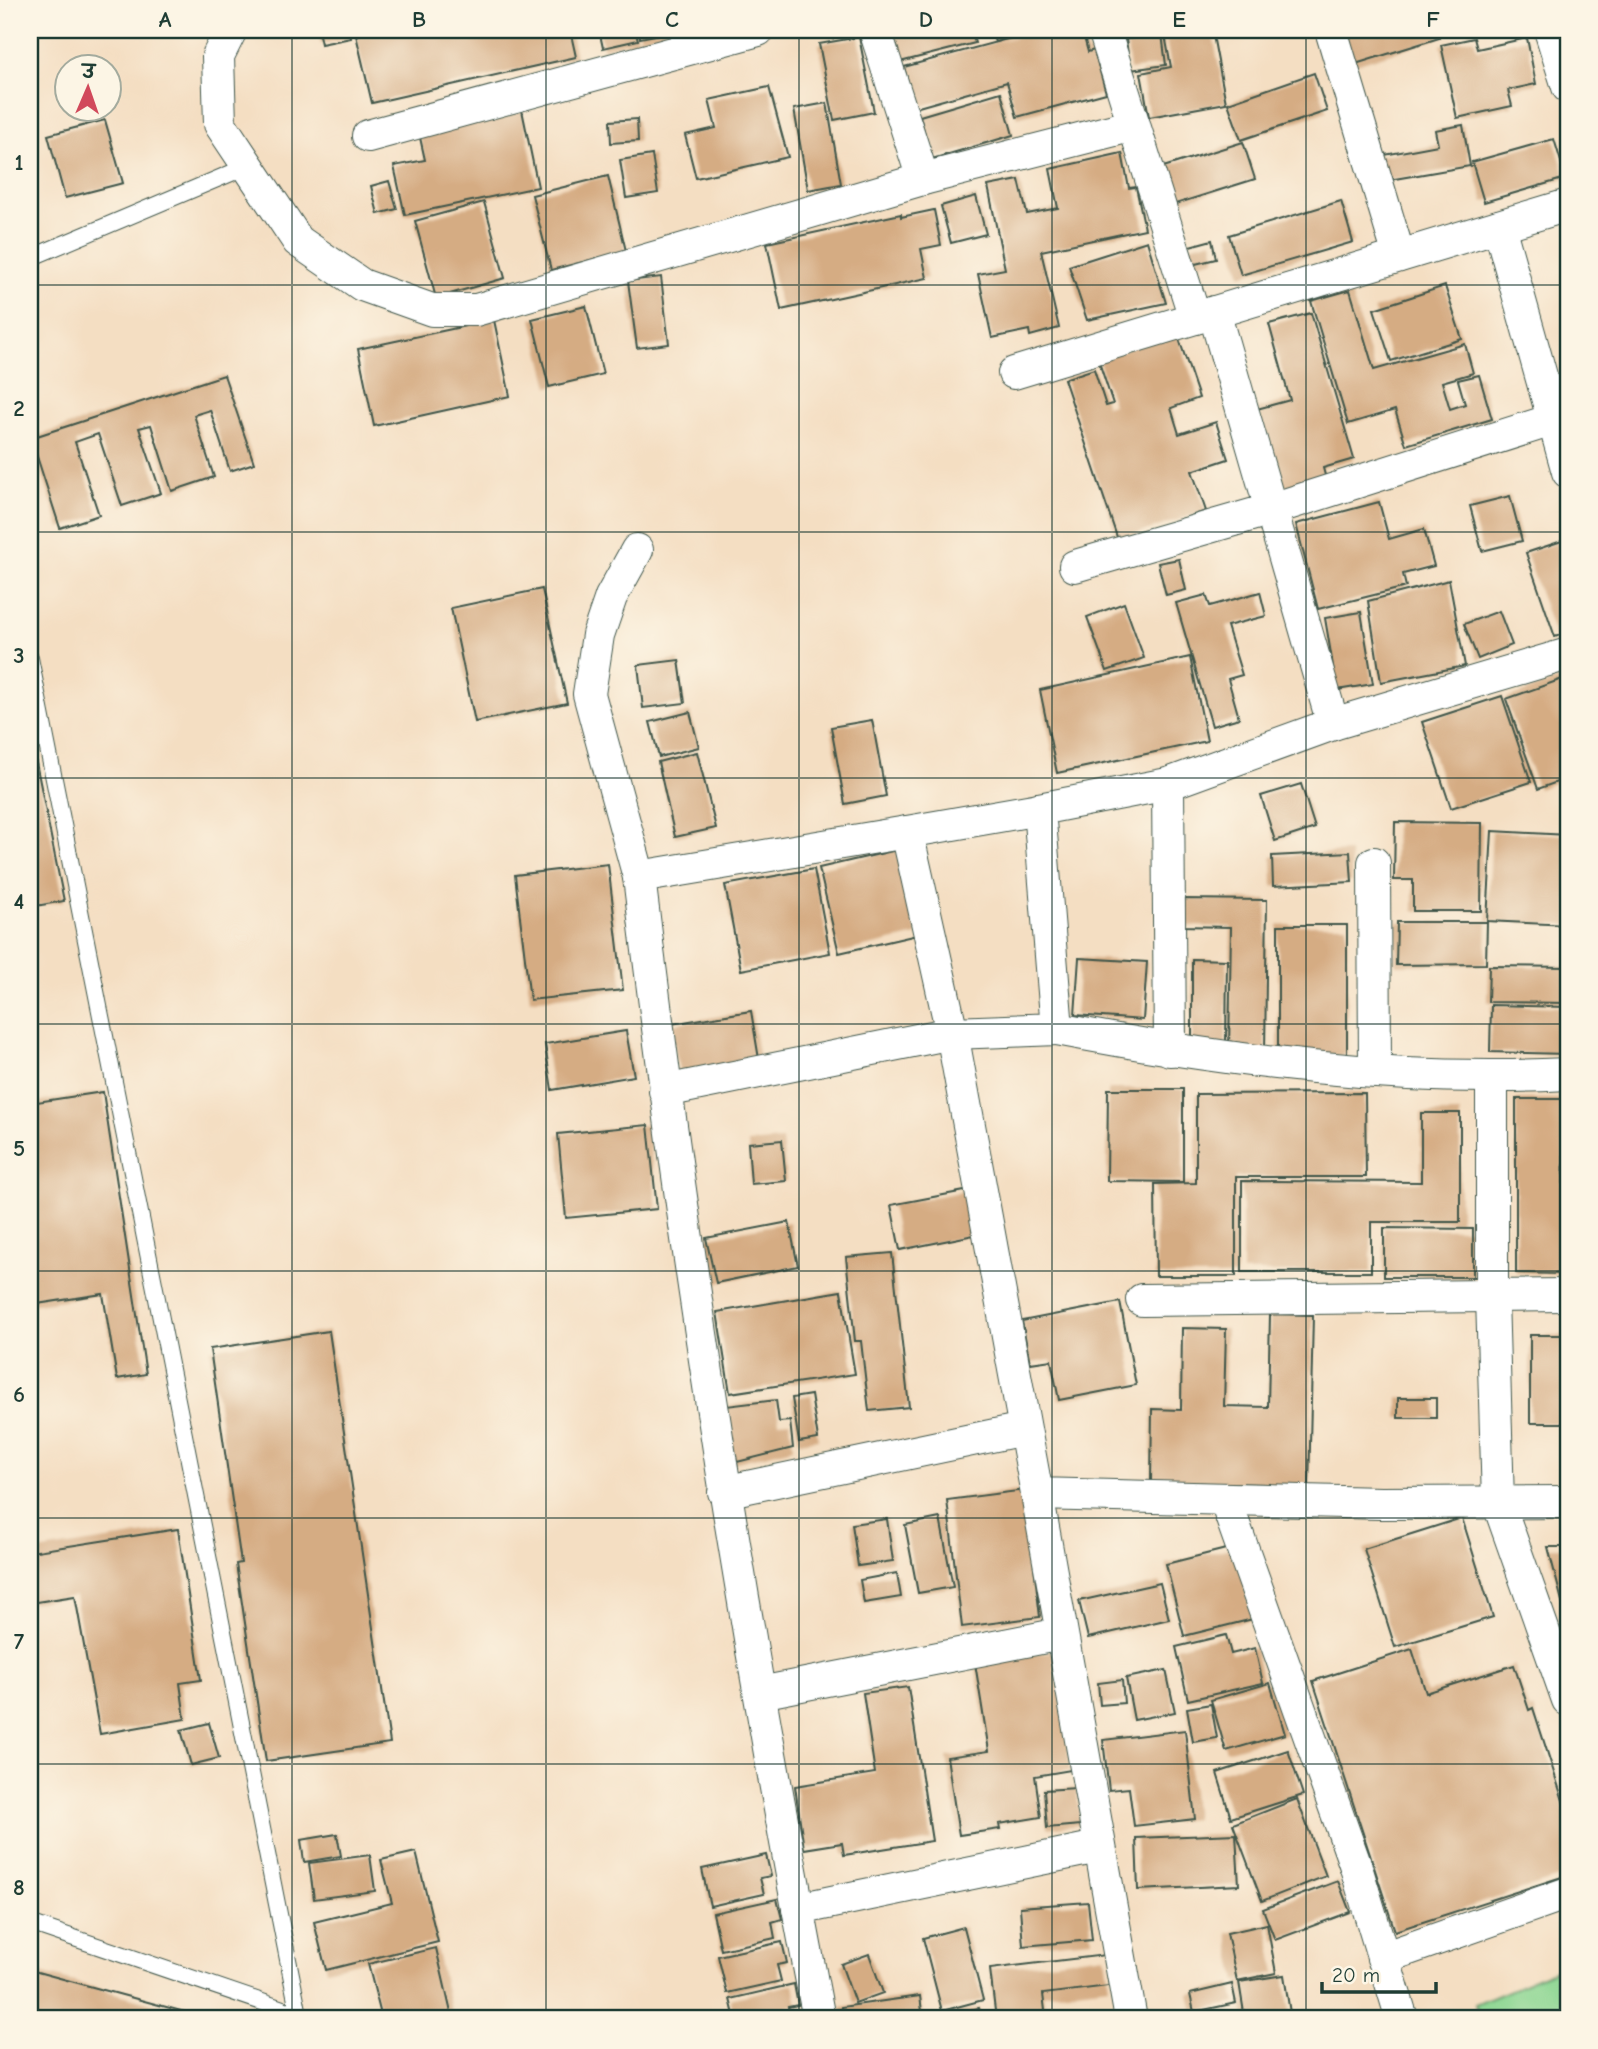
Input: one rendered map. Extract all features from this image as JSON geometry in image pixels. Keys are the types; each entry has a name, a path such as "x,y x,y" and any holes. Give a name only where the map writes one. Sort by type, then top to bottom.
{"street":[{"path":"231,30 218,56 220,124 298,241 362,285 432,310 476,310 923,179 1134,125"},
{"path":"368,136 758,30"},
{"path":"875,30 923,179"},
{"path":"1104,30 1134,125 1272,509 1333,723"},
{"path":"1331,30 1399,256"},
{"path":"1550,30 1568,87"},
{"path":"1014,373 1568,205"},
{"path":"1499,226 1560,418 1568,472"},
{"path":"1075,566 1272,509 1560,418"},
{"path":"637,550 611,597 598,635 589,694 639,877 665,1091 724,1492 819,2019"},
{"path":"639,877 1168,784 1333,723 1568,654"},
{"path":"1168,784 1170,1050"},
{"path":"1039,808 1057,1029"},
{"path":"907,832 953,1033 1131,2019"},
{"path":"1374,863 1374,1071"},
{"path":"665,1091 953,1033 1057,1029 1170,1050 1374,1071 1492,1078 1568,1074"},
{"path":"1492,1078 1492,1297 1498,1502 1568,1700"},
{"path":"1142,1300 1568,1294"},
{"path":"724,1492 1024,1429"},
{"path":"1037,1494 1225,1499 1568,1502"},
{"path":"1225,1499 1355,1864 1402,2019"},
{"path":"760,1693 1061,1634"},
{"path":"798,1909 1098,1847"},
{"path":"1383,1958 1568,1894"}],"lane":[{"path":"30,257 248,166"},
{"path":"30,658 305,2017"},
{"path":"30,1923 305,2017"}],"green space":[{"path":"1568,1965 1568,2019 1480,2019 1475,2004"}],"building":[{"path":"318,30 350,30 351,38 321,44"},
{"path":"381,30 570,30 576,57 372,103 356,35"},
{"path":"599,30 635,30 638,40 603,48"},
{"path":"639,30 676,30 676,31 640,38"},
{"path":"887,30 971,30 975,43 896,63"},
{"path":"991,30 1032,30 995,42"},
{"path":"1041,30 1082,30 1088,52 1094,50 1106,93 1017,117 1007,82 915,108 904,67"},
{"path":"1164,30 1212,30 1226,103 1149,117 1141,73 1171,67"},
{"path":"1338,30 1436,30 1439,38 1349,66"},
{"path":"1162,34 1166,65 1130,70 1126,39"},
{"path":"859,37 874,112 834,120 819,44"},
{"path":"1474,38 1477,49 1527,38 1536,84 1508,90 1512,106 1457,118 1441,45"},
{"path":"1314,73 1327,111 1241,140 1228,103"},
{"path":"769,87 788,157 696,178 685,135 716,128 709,100"},
{"path":"1001,92 1013,135 932,159 920,116"},
{"path":"827,103 841,184 808,190 794,109"},
{"path":"522,110 538,187 405,215 394,166 425,160 419,133"},
{"path":"637,119 638,141 611,143 610,121"},
{"path":"106,122 123,183 65,198 48,135"},
{"path":"1463,125 1470,166 1383,181 1379,156 1438,145 1435,130"},
{"path":"1554,139 1566,178 1484,202 1472,162"},
{"path":"1243,142 1255,179 1166,207 1154,170"},
{"path":"1122,153 1129,188 1136,187 1145,229 1041,251 1059,328 1030,336 1029,330 992,338 978,274 1005,269 988,186 1019,180 1027,214 1058,208 1050,169"},
{"path":"652,155 658,193 626,198 620,160"},
{"path":"608,176 626,251 551,270 532,195"},
{"path":"389,181 397,209 378,214 371,186"},
{"path":"976,196 986,234 951,243 941,206"},
{"path":"1341,201 1353,242 1241,275 1229,235"},
{"path":"484,202 505,278 436,298 415,221"},
{"path":"934,210 941,245 921,249 927,278 781,310 767,243 901,214 901,217"},
{"path":"1212,240 1216,259 1191,265 1186,247"},
{"path":"1147,241 1166,303 1087,320 1069,266"},
{"path":"661,277 669,344 637,348 628,281"},
{"path":"1445,286 1462,339 1391,361 1374,309"},
{"path":"1350,290 1374,370 1465,344 1473,373 1442,382 1450,409 1465,404 1458,380 1479,375 1492,419 1406,445 1395,410 1348,424 1311,301"},
{"path":"586,306 603,374 549,387 532,319"},
{"path":"1311,313 1354,459 1323,468 1326,479 1281,492 1257,409 1290,400 1269,324"},
{"path":"494,320 510,396 374,426 358,349"},
{"path":"1177,333 1199,398 1171,408 1179,434 1216,422 1228,459 1192,471 1206,511 1118,540 1064,379 1094,369 1106,406 1113,404 1098,359"},
{"path":"224,375 254,463 230,471 210,410 194,415 214,477 172,491 151,425 139,428 161,493 122,506 98,434 75,442 99,515 60,528 31,438"},
{"path":"1510,496 1522,541 1482,551 1470,506"},
{"path":"1379,502 1389,539 1424,529 1434,566 1403,574 1406,587 1318,609 1296,524"},
{"path":"1568,539 1568,632 1555,637 1526,553"},
{"path":"1179,559 1186,590 1166,595 1158,563"},
{"path":"1449,580 1465,666 1381,682 1368,601"},
{"path":"542,589 567,703 475,722 451,608"},
{"path":"1260,592 1266,616 1227,626 1242,675 1228,679 1239,718 1212,726 1176,603 1206,595 1210,606"},
{"path":"1124,603 1144,658 1107,671 1087,617"},
{"path":"1499,611 1512,645 1478,659 1464,624"},
{"path":"1361,612 1373,684 1337,690 1325,618"},
{"path":"1190,657 1207,741 1057,773 1040,690"},
{"path":"679,660 685,703 643,708 638,665"},
{"path":"1568,677 1568,778 1538,789 1506,699"},
{"path":"1502,696 1531,782 1451,808 1422,722"},
{"path":"690,712 699,747 659,757 650,722"},
{"path":"872,720 886,796 845,804 831,727"},
{"path":"30,733 64,901 30,907"},
{"path":"697,752 716,828 675,837 658,762"},
{"path":"1301,784 1315,828 1275,841 1261,796"},
{"path":"1395,822 1482,823 1481,911 1413,911 1413,880 1394,880"},
{"path":"1492,831 1568,835 1568,925 1487,921"},
{"path":"897,850 917,935 839,953 819,868"},
{"path":"1350,852 1352,882 1273,886 1272,856"},
{"path":"608,864 623,990 530,1000 515,875"},
{"path":"814,869 830,953 741,970 725,885"},
{"path":"1181,899 1267,900 1265,1053 1229,1053 1231,927 1180,926"},
{"path":"1397,922 1487,922 1486,964 1396,965"},
{"path":"1278,925 1347,925 1347,1055 1278,1055"},
{"path":"1079,958 1147,962 1143,1020 1075,1015"},
{"path":"1192,959 1227,960 1226,1045 1192,1045"},
{"path":"1489,966 1568,967 1568,1003 1488,1002"},
{"path":"1491,1005 1568,1007 1568,1054 1490,1052"},
{"path":"751,1011 760,1065 680,1077 671,1024"},
{"path":"626,1031 634,1076 552,1090 545,1044"},
{"path":"1108,1089 1183,1089 1183,1182 1107,1181"},
{"path":"103,1092 146,1374 117,1379 103,1294 30,1305 30,1103"},
{"path":"1365,1093 1366,1177 1236,1177 1236,1276 1156,1276 1155,1184 1196,1183 1196,1094"},
{"path":"1516,1099 1564,1099 1563,1274 1516,1273"},
{"path":"1421,1113 1460,1113 1460,1222 1371,1222 1371,1272 1242,1272 1242,1181 1421,1182"},
{"path":"648,1125 657,1209 566,1218 558,1134"},
{"path":"782,1140 786,1181 751,1184 748,1143"},
{"path":"970,1190 979,1234 900,1250 891,1205"},
{"path":"789,1222 798,1266 716,1283 706,1238"},
{"path":"1384,1228 1473,1229 1473,1277 1384,1277"},
{"path":"892,1253 909,1407 869,1411 861,1341 855,1341 846,1257"},
{"path":"841,1291 855,1374 730,1393 717,1312"},
{"path":"1120,1302 1136,1385 1059,1400 1051,1360 1030,1363 1022,1321"},
{"path":"1270,1314 1313,1315 1309,1488 1266,1487 1266,1484 1151,1482 1152,1409 1181,1410 1182,1328 1226,1329 1224,1406 1268,1407"},
{"path":"329,1331 390,1743 266,1761 236,1564 241,1563 210,1349"},
{"path":"1530,1335 1568,1335 1568,1423 1530,1423"},
{"path":"811,1395 818,1439 799,1442 792,1398"},
{"path":"1398,1398 1436,1398 1436,1418 1398,1418"},
{"path":"776,1400 779,1422 790,1421 793,1448 733,1463 726,1406"},
{"path":"1025,1490 1040,1617 962,1627 947,1500"},
{"path":"940,1518 953,1587 918,1593 905,1525"},
{"path":"1462,1518 1493,1617 1395,1647 1364,1549"},
{"path":"887,1519 893,1561 858,1566 852,1524"},
{"path":"178,1529 201,1680 180,1683 185,1719 100,1734 75,1596 30,1603 30,1552"},
{"path":"1234,1547 1253,1619 1184,1636 1166,1564"},
{"path":"1548,1547 1568,1547 1568,1609 1564,1609"},
{"path":"897,1573 901,1597 864,1603 860,1580"},
{"path":"1160,1583 1169,1619 1088,1638 1079,1601"},
{"path":"1226,1635 1231,1654 1255,1648 1263,1683 1188,1700 1176,1647"},
{"path":"1412,1649 1426,1693 1514,1665 1529,1710 1533,1708 1568,1816 1568,1875 1395,1931 1313,1681"},
{"path":"1053,1651 1071,1770 1035,1776 1041,1817 999,1824 1000,1829 959,1835 947,1757 989,1751 975,1663"},
{"path":"1166,1670 1175,1712 1134,1720 1126,1678"},
{"path":"1122,1680 1124,1703 1100,1705 1098,1683"},
{"path":"1270,1683 1285,1734 1226,1751 1211,1700"},
{"path":"908,1687 932,1841 844,1855 842,1843 804,1849 795,1786 875,1773 863,1693"},
{"path":"1211,1704 1217,1738 1193,1742 1187,1708"},
{"path":"209,1723 219,1758 191,1765 181,1730"},
{"path":"1185,1730 1195,1819 1134,1826 1129,1788 1109,1790 1103,1740"},
{"path":"1288,1750 1303,1795 1231,1818 1217,1773"},
{"path":"1077,1788 1080,1825 1047,1828 1044,1790"},
{"path":"1297,1799 1326,1876 1262,1901 1233,1824"},
{"path":"337,1834 341,1856 304,1862 301,1840"},
{"path":"1236,1834 1239,1885 1138,1890 1136,1838"},
{"path":"416,1852 438,1942 326,1970 314,1922 392,1903 381,1860"},
{"path":"370,1855 375,1891 314,1899 309,1863"},
{"path":"766,1855 771,1876 760,1878 764,1894 710,1906 702,1869"},
{"path":"1338,1881 1350,1912 1275,1940 1263,1909"},
{"path":"777,1899 782,1919 772,1922 775,1938 721,1950 713,1913"},
{"path":"1088,1902 1092,1940 1023,1946 1020,1907"},
{"path":"1267,1924 1276,1973 1237,1981 1227,1933"},
{"path":"964,1927 983,2000 942,2011 923,1938"},
{"path":"782,1942 787,1963 777,1965 781,1981 727,1993 718,1956"},
{"path":"436,1948 452,2017 382,2019 368,1964"},
{"path":"869,1954 883,1993 855,2003 841,1964"},
{"path":"1105,1955 1109,1986 1043,1994 1046,2019 996,2019 990,1969"},
{"path":"30,1970 207,2018 207,2019 30,2019"},
{"path":"1284,1975 1291,2019 1245,2019 1239,1982"},
{"path":"794,1984 798,2005 788,2007 791,2019 735,2019 730,1999"},
{"path":"1232,1984 1236,2003 1194,2012 1190,1994"},
{"path":"920,1996 923,2019 842,2019 841,2007"},
{"path":"979,2008 982,2019 948,2019 947,2015"}]}
